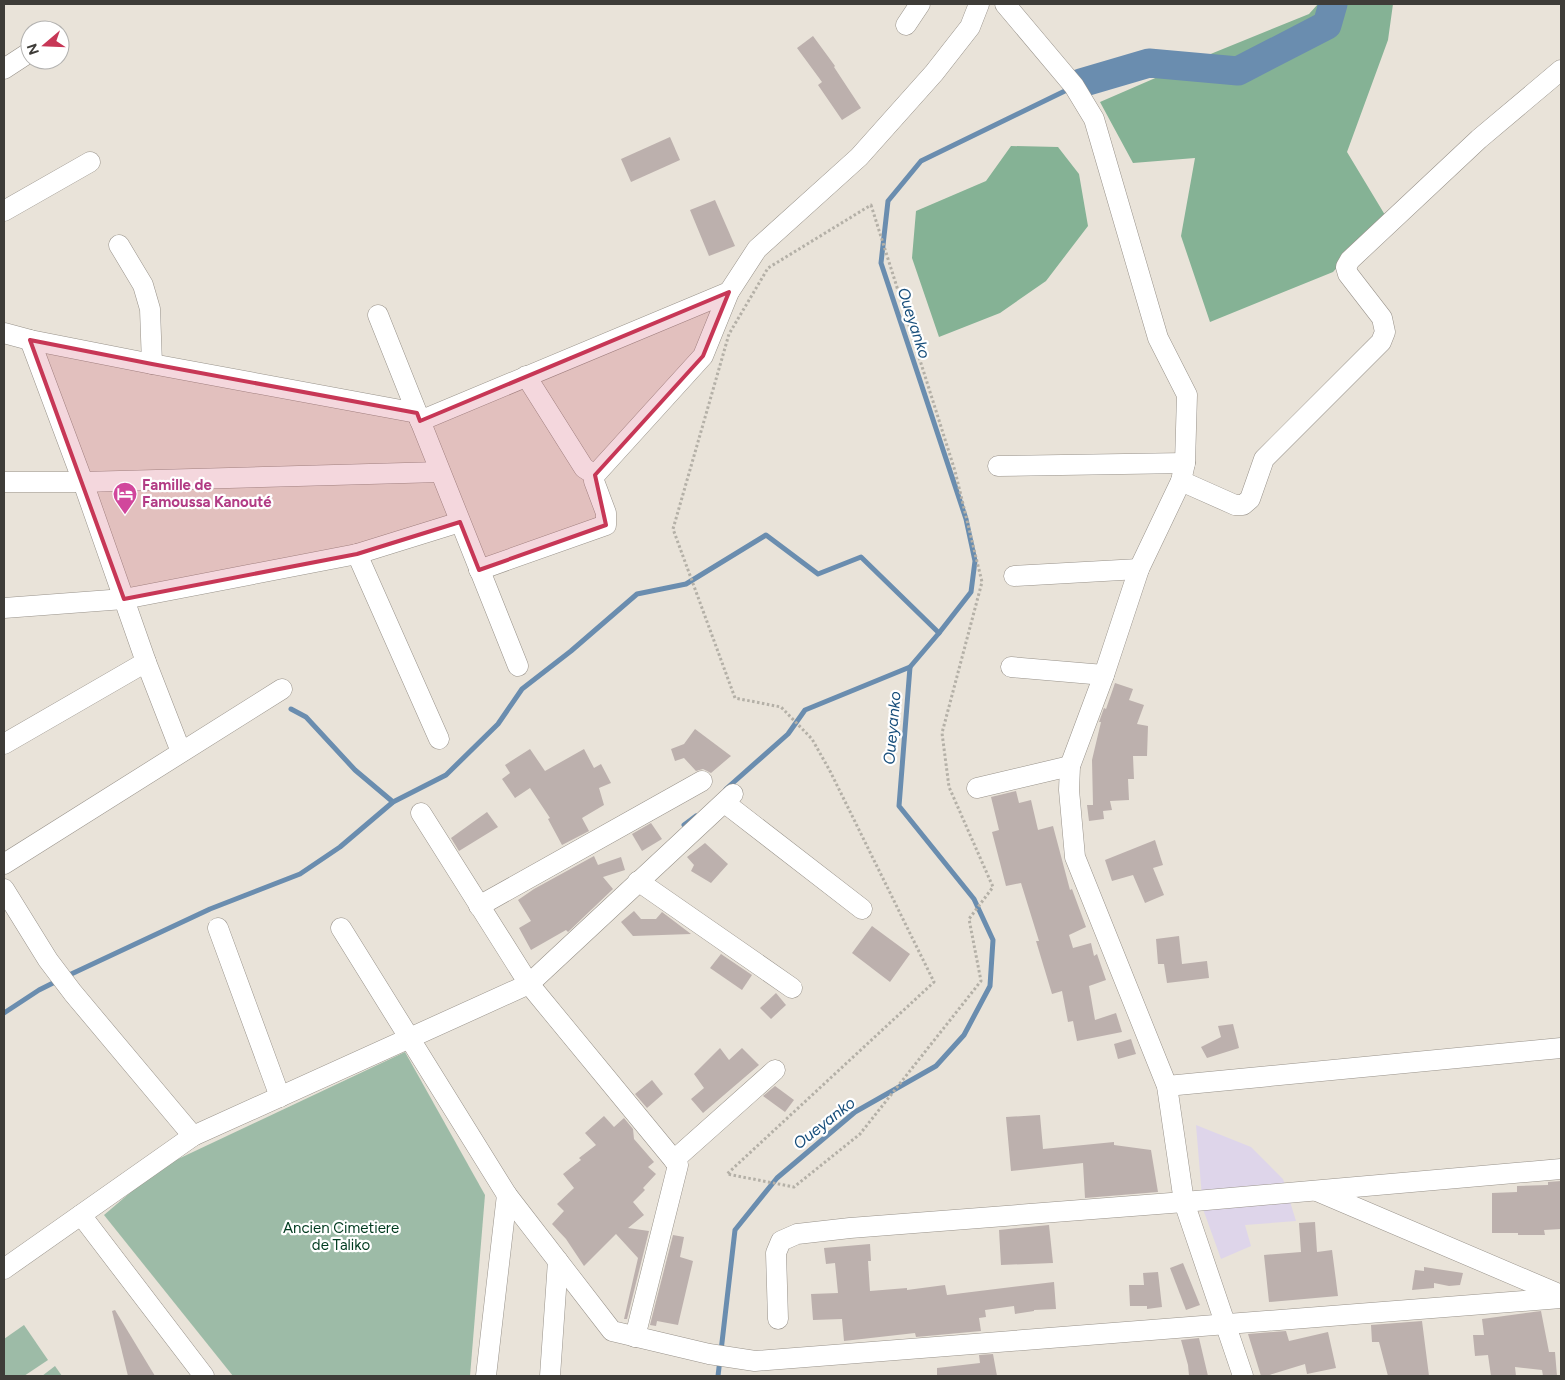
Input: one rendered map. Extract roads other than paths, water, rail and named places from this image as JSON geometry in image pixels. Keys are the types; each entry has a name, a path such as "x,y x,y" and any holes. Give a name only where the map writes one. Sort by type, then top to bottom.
{"street":[{"path":"906,25 920,4"},
{"path":"479,570 606,525 606,512 594,480 595,475 703,356 729,292 757,249 859,157 934,74 970,27 980,4"},
{"path":"1006,4 1074,86 1094,119 1158,338 1187,395 1183,472 1138,569 1104,674 1070,766 1069,790 1075,857 1167,1086 1184,1202 1243,1376"},
{"path":"4,69 20,59"},
{"path":"998,466 1183,472 1235,505 1243,505 1250,499 1264,459 1381,342 1385,332 1382,318 1348,274 1346,267 1350,260 1479,139 1561,70"},
{"path":"4,211 90,162"},
{"path":"119,245 142,285 150,309 152,364"},
{"path":"4,333 30,340 418,417 526,376 729,292"},
{"path":"378,315 518,666"},
{"path":"30,340 83,482 146,662 182,752"},
{"path":"526,376 584,468 595,475"},
{"path":"4,482 83,482 440,472"},
{"path":"4,608 124,599 357,554 460,522"},
{"path":"357,554 439,740"},
{"path":"1014,576 1138,569"},
{"path":"4,744 146,662"},
{"path":"1011,667 1104,674"},
{"path":"4,864 282,689"},
{"path":"977,788 1070,766"},
{"path":"480,906 702,781"},
{"path":"4,1268 194,1136 529,984 729,798 862,909"},
{"path":"421,813 529,984 678,1165 635,1337"},
{"path":"638,881 792,988"},
{"path":"4,889 48,960 73,993 194,1136"},
{"path":"218,928 280,1097"},
{"path":"341,928 507,1195 612,1331 709,1354 761,1370 1226,1325 1561,1297"},
{"path":"1167,1086 1561,1048"},
{"path":"674,1160 776,1070"},
{"path":"778,1319 776,1252 781,1241 797,1234 1561,1169"},
{"path":"1315,1191 1561,1297"},
{"path":"486,1376 507,1195"},
{"path":"81,1215 204,1376"},
{"path":"550,1376 558,1261"}],"waterway":[{"path":"1081,83 1149,63 1238,71 1327,25 1333,4"},
{"name":"Oueyanko","path":"721,1351 735,1230 777,1178 855,1112 936,1066 964,1035 990,986 993,940 974,899 899,806 910,667 971,592 975,561 966,519 881,263 888,201 921,161 1071,88"},
{"path":"67,976 210,909 300,874 340,847 393,802 446,775 498,724 522,689 571,651 637,594 686,584 766,535 818,574 861,557 939,633"},
{"path":"726,789 788,734 805,710 910,667"},
{"path":"291,709 306,717 355,770 393,802"},
{"path":"684,825 696,816"},
{"path":"4,1013 39,990 59,980"},
{"name":"Oueyanko","path":"718,1376 720,1359"}],"place":[{"name":"Famille de Famoussa Kanouté","path":"125,515"}],"park label":[{"name":"Ancien Cimetiere de Taliko","path":"341,1236"}]}
